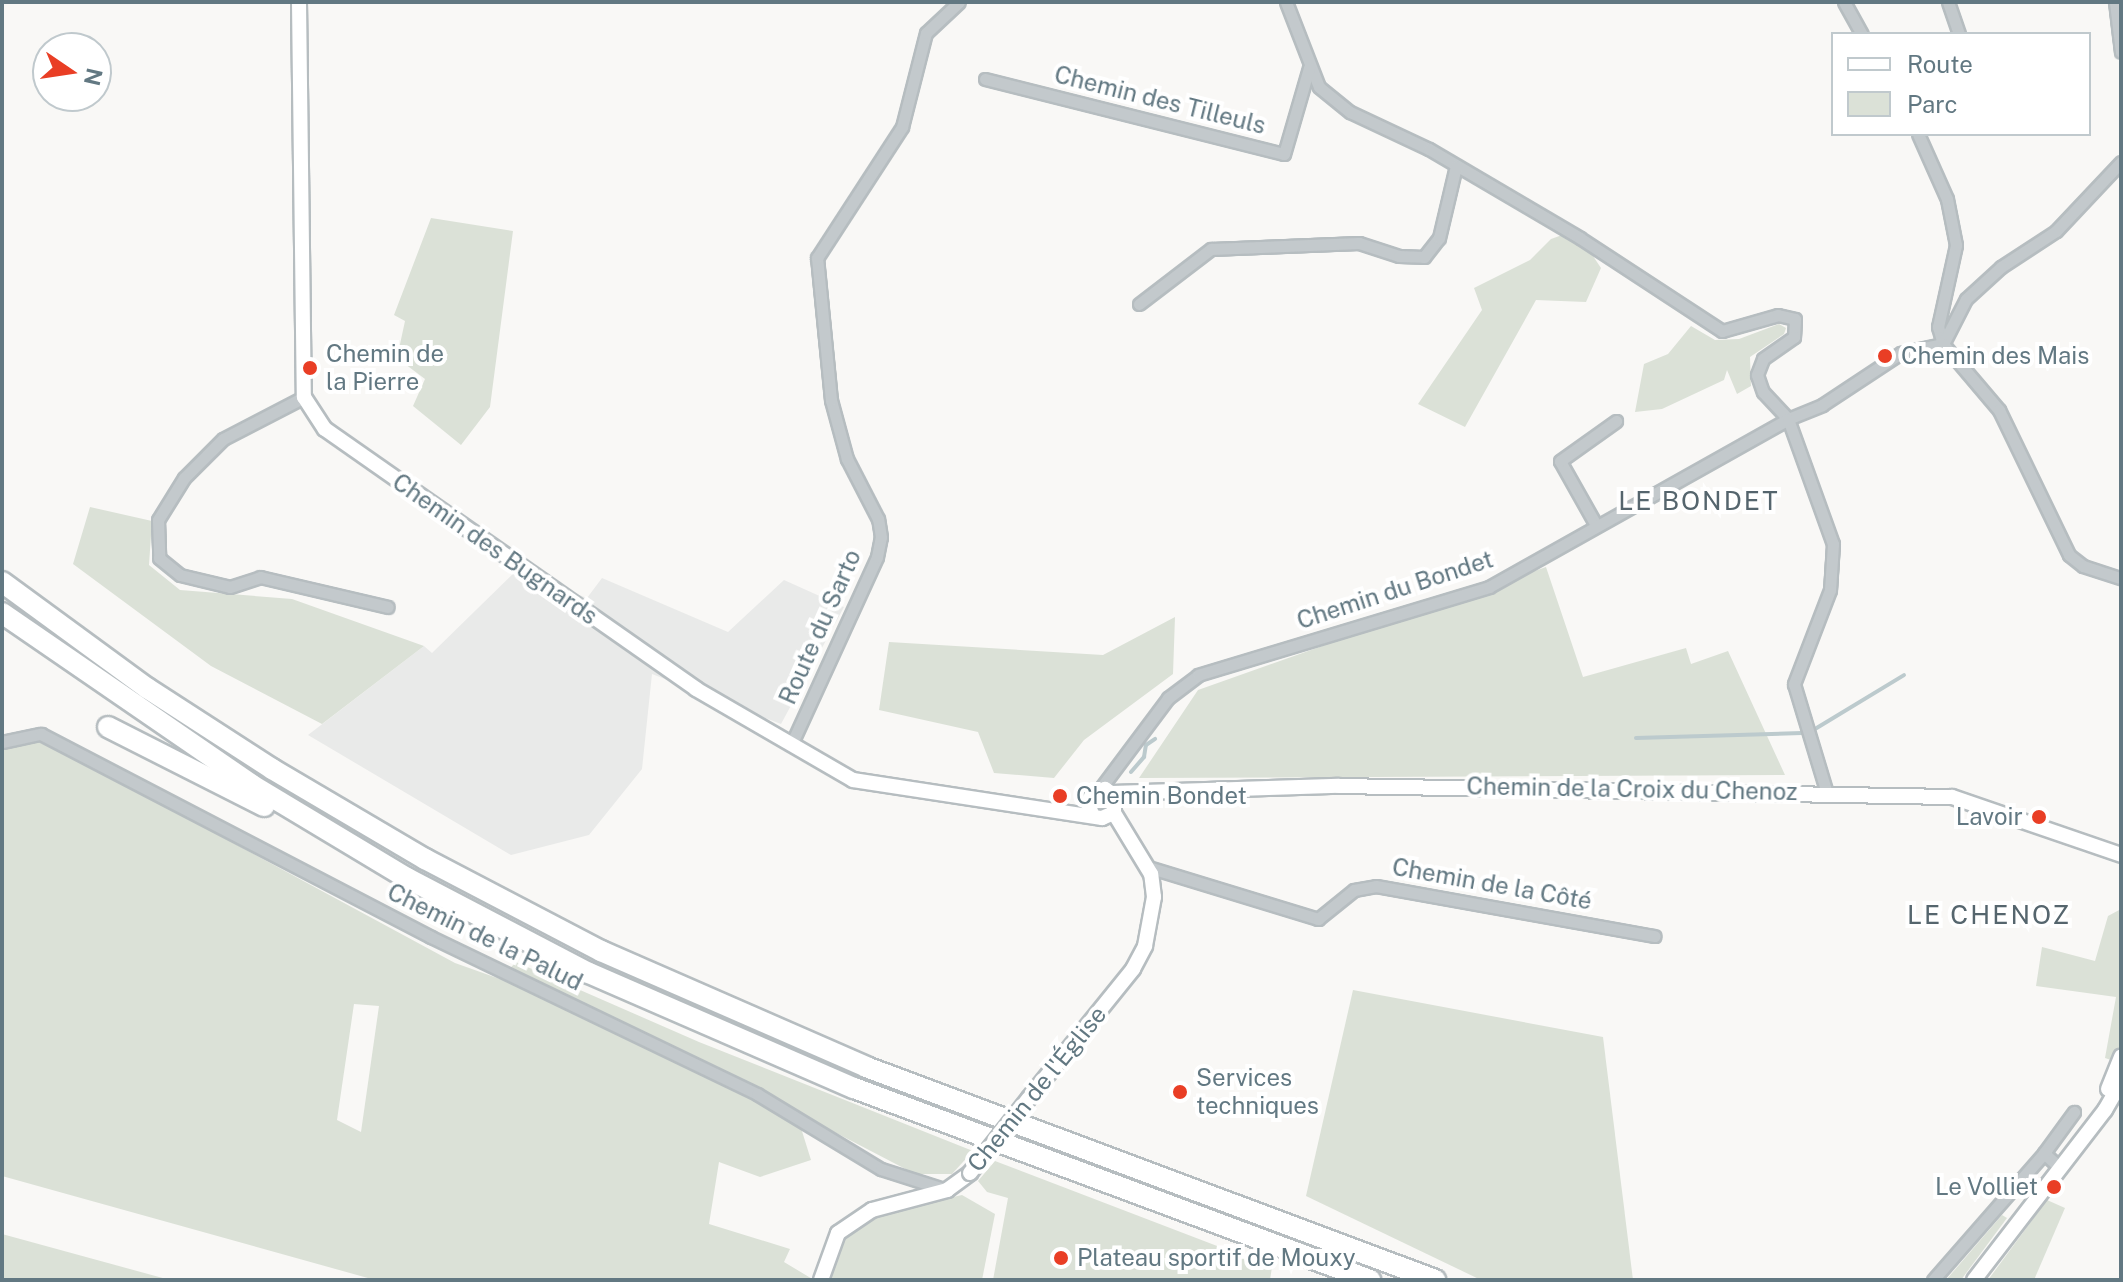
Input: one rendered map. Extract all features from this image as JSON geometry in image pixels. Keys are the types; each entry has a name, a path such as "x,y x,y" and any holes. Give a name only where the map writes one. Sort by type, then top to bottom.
{"highway":[{"path":"2,582 147,688 285,777 425,859 601,951 866,1067 1435,1280"},
{"path":"2,613 190,746 407,878"},
{"path":"108,727 602,979 785,1060 1370,1280"}],"street":[{"path":"299,2 304,397 223,439 184,478 158,520 159,558 180,575 230,587 260,577 388,607"},
{"name":"Route du Sarto","path":"791,745 877,557 881,537 878,519 847,459 831,400 817,258 902,127 926,33 959,2"},
{"path":"1286,2 1309,68 1319,87 1350,112 1456,166 1580,238 1722,331 1778,315 1795,319 1794,337 1763,359 1757,375 1763,392 1788,419 1833,544 1830,590 1794,684 1826,790"},
{"path":"1844,2 1861,32"},
{"path":"1948,2 1958,32"},
{"path":"2115,2 2121,52"},
{"name":"Chemin des Tilleuls","path":"985,79 1284,154 1309,68"},
{"path":"1919,136 1947,199 1956,245 1938,327 1943,344 1999,410 2069,555 2083,566 2121,578"},
{"path":"1943,344 1966,299 2001,267 2056,231 2121,162"},
{"path":"1139,304 1211,249 1359,243 1399,256 1424,257 1439,238 1456,166"},
{"name":"Chemin du Bondet","path":"1105,803 1119,768 1168,698 1198,675 1489,587 1788,419 1822,405 1901,353 1943,344"},
{"name":"Chemin des Bugnards","path":"304,397 325,429 696,689 853,780 1067,810 1105,803"},
{"path":"1596,525 1560,461 1616,421"},
{"name":"Chemin de la Palud","path":"2,742 41,734 431,937 757,1094 881,1169 947,1190"},
{"name":"Chemin de la Croix du Chenoz","path":"1105,803 1133,790 1339,786 1826,790 1952,797 2121,855"},
{"path":"1105,803 1148,867"},
{"name":"Chemin de l'Église","path":"821,1280 838,1233 872,1210 947,1190 970,1173 1139,958 1152,920 1148,867"},
{"name":"Chemin de la Côté","path":"1148,867 1318,919 1354,890 1376,886 1655,936"},
{"path":"2083,1139 2121,1057"},
{"path":"1974,1280 2083,1139 2121,1082"},
{"path":"1933,1280 2044,1153 2074,1112"},
{"path":"2044,1153 2060,1168"}],"shaded area":[{"path":"516,571 587,598 602,578 728,632 784,580 844,607 781,724 652,674 642,769 589,835 511,855 308,735 424,646 432,653"}],"green space":[{"path":"431,218 513,231 490,407 461,445 413,406 425,379 397,358 405,321 394,315"},
{"path":"1565,234 1587,247 1601,268 1586,302 1536,300 1465,427 1418,404 1482,310 1474,288 1530,260 1551,239"},
{"path":"1779,324 1786,328 1784,334 1750,357 1751,386 1737,394 1727,370 1724,380 1662,409 1635,412 1644,364 1668,354 1691,326 1715,340 1739,339"},
{"path":"90,507 152,521 149,565 180,590 292,599 424,646 322,724 211,666 73,564"},
{"path":"1546,567 1583,677 1686,648 1691,664 1728,651 1785,775 1139,778 1198,690"},
{"path":"1175,617 1173,674 1084,740 1054,778 994,773 978,732 879,710 889,642 1103,655"},
{"path":"35,741 65,752 455,963 500,979 516,962 699,1042 973,1151 952,1174 915,1174 796,1112 811,1160 760,1177 719,1162 709,1224 790,1249 784,1262 814,1280 375,1280 2,1176 2,749","holes":["354,1004 379,1006 361,1132 337,1120"]},
{"path":"2121,909 2121,1048 2117,1062 2105,1058 2116,997 2036,986 2042,947 2095,961 2108,916"},
{"path":"1353,990 1603,1037 1633,1280 1481,1280 1306,1196"},
{"path":"995,1161 1272,1267 1270,1280 993,1280 1008,1198 987,1192 978,1181"},
{"path":"962,1195 995,1214 982,1280 827,1280 846,1234 870,1216"},
{"path":"2047,1200 2065,1208 2034,1280 1988,1280"},
{"path":"2002,1215 2007,1218 1961,1280 1946,1280"},
{"path":"2,1234 170,1280 2,1280"}],"waterway":[{"path":"1815,729 1904,675"},
{"path":"1636,738 1802,733"},
{"path":"1131,772 1144,757 1146,745 1155,739"}],"place":[{"name":"Chemin des Mais","path":"1885,356"},
{"name":"Chemin de la Pierre","path":"310,368"},
{"name":"Chemin Bondet","path":"1060,796"},
{"name":"Lavoir","path":"2039,817"},
{"name":"Services techniques","path":"1180,1092"},
{"name":"Le Volliet","path":"2054,1187"},
{"name":"Plateau sportif de Mouxy","path":"1061,1258"}],"district":[{"name":"LE BONDET","path":"1699,501"},
{"name":"LE CHENOZ","path":"1989,915"}]}
